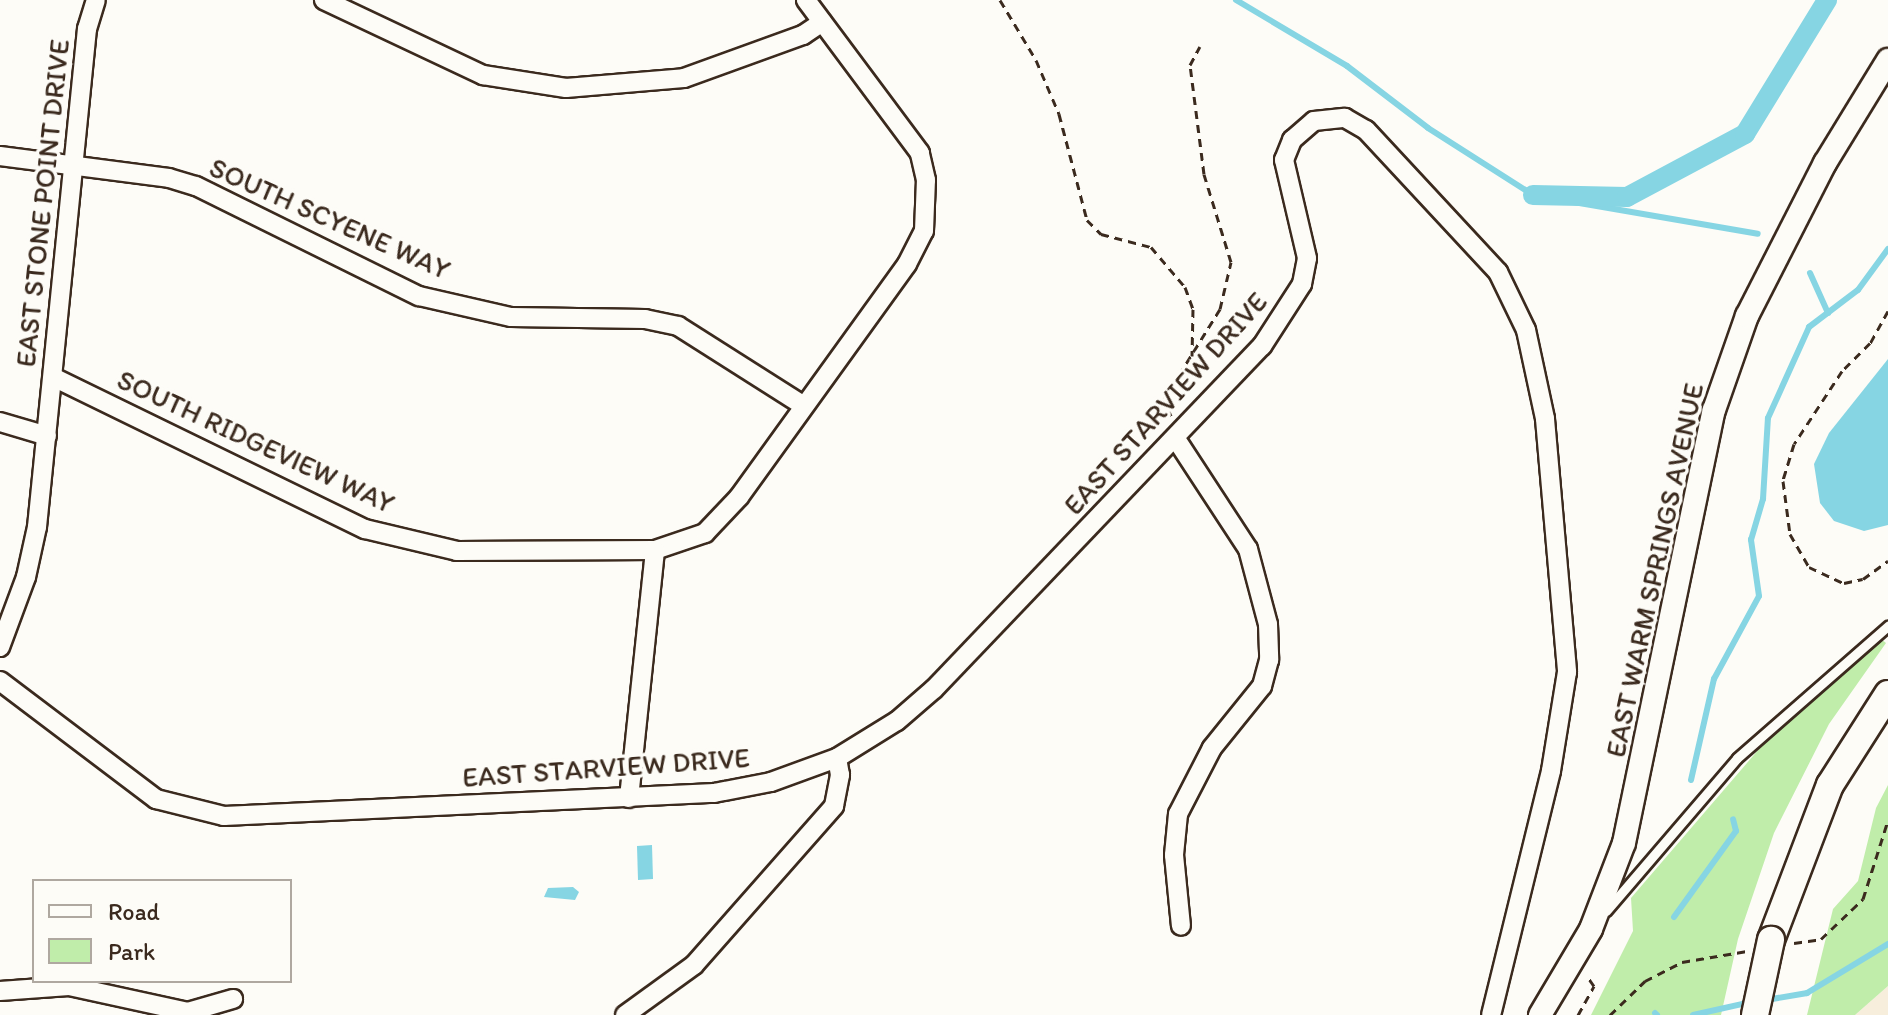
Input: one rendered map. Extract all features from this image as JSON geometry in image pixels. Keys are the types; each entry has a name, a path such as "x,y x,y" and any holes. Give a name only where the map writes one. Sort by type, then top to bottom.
{"main road":[{"path":"1755,1015 1771,940 1830,785 1888,694"}],"street":[{"name":"EAST STONE POINT DRIVE","path":"0,647 26,577 47,436 87,29 96,0"},
{"path":"324,0 483,75 566,88 684,78 803,35 822,22"},
{"name":"SOUTH RIDGEVIEW WAY","path":"53,377 365,529 457,551 655,550 705,533 724,517 907,264 924,231 927,203 920,153 806,0"},
{"name":"EAST WARM SPRINGS AVENUE","path":"1540,1015 1591,929 1638,791 1714,410 1747,316 1788,234 1888,60"},
{"name":"EAST STARVIEW DRIVE","path":"0,681 156,799 212,814 247,817 714,793 771,782 837,758 897,721 934,689 1262,346 1302,284 1304,239 1284,160 1292,140 1314,121 1345,118 1366,130 1485,256 1514,298 1545,419 1567,672 1551,771 1491,1015"},
{"name":"SOUTH SCYENE WAY","path":"0,156 196,186 419,296 511,317 645,319 678,326 804,406"},
{"path":"0,422 47,436"},
{"path":"1179,435 1248,549 1268,624 1269,660 1262,686 1212,748 1178,814 1174,855 1181,926"},
{"path":"629,798 655,550"},
{"path":"625,1015 694,965 834,806 840,775 837,758"},
{"path":"0,991 69,986 188,1012 233,999"}],"lane":[{"path":"1591,929 1737,758 1888,626"}],"path":[{"path":"1000,0 1036,60 1059,114 1087,220 1101,234 1151,247 1185,287 1193,309 1192,356"},
{"path":"1179,435 1164,399 1220,309 1231,262 1204,174 1190,65 1200,46"},
{"path":"1888,311 1870,343 1842,371 1794,444 1783,481 1790,534 1809,567 1844,583 1863,579 1888,561"},
{"path":"1578,970 1594,986 1578,1015"},
{"path":"1610,1015 1645,981"}],"shaded area":[{"path":"1888,986 1888,1015 1855,1015"}],"green space":[{"path":"1881,639 1886,643 1829,724 1774,833 1738,939 1721,1015 1591,1015 1633,931 1631,898 1759,749"},
{"path":"1888,785 1888,986 1855,1015 1807,1015 1833,909 1858,881 1876,808"}],"water":[{"path":"1888,359 1888,525 1864,531 1834,521 1820,503 1814,464 1829,433"},
{"path":"652,845 653,879 638,880 637,846"},
{"path":"573,887 579,892 575,900 544,897 548,888"}],"waterway":[{"path":"1236,0 1347,66 1428,128 1533,195 1758,234"},
{"path":"1533,195 1627,197 1745,134 1827,0"},
{"path":"1691,780 1714,679 1759,596 1751,540 1763,499 1768,418 1809,327 1858,290 1888,249"},
{"path":"1810,273 1828,313"},
{"path":"1674,917 1736,831 1733,819"},
{"path":"1766,1000 1807,993 1888,944"},
{"path":"1693,1015 1751,1002"}]}
